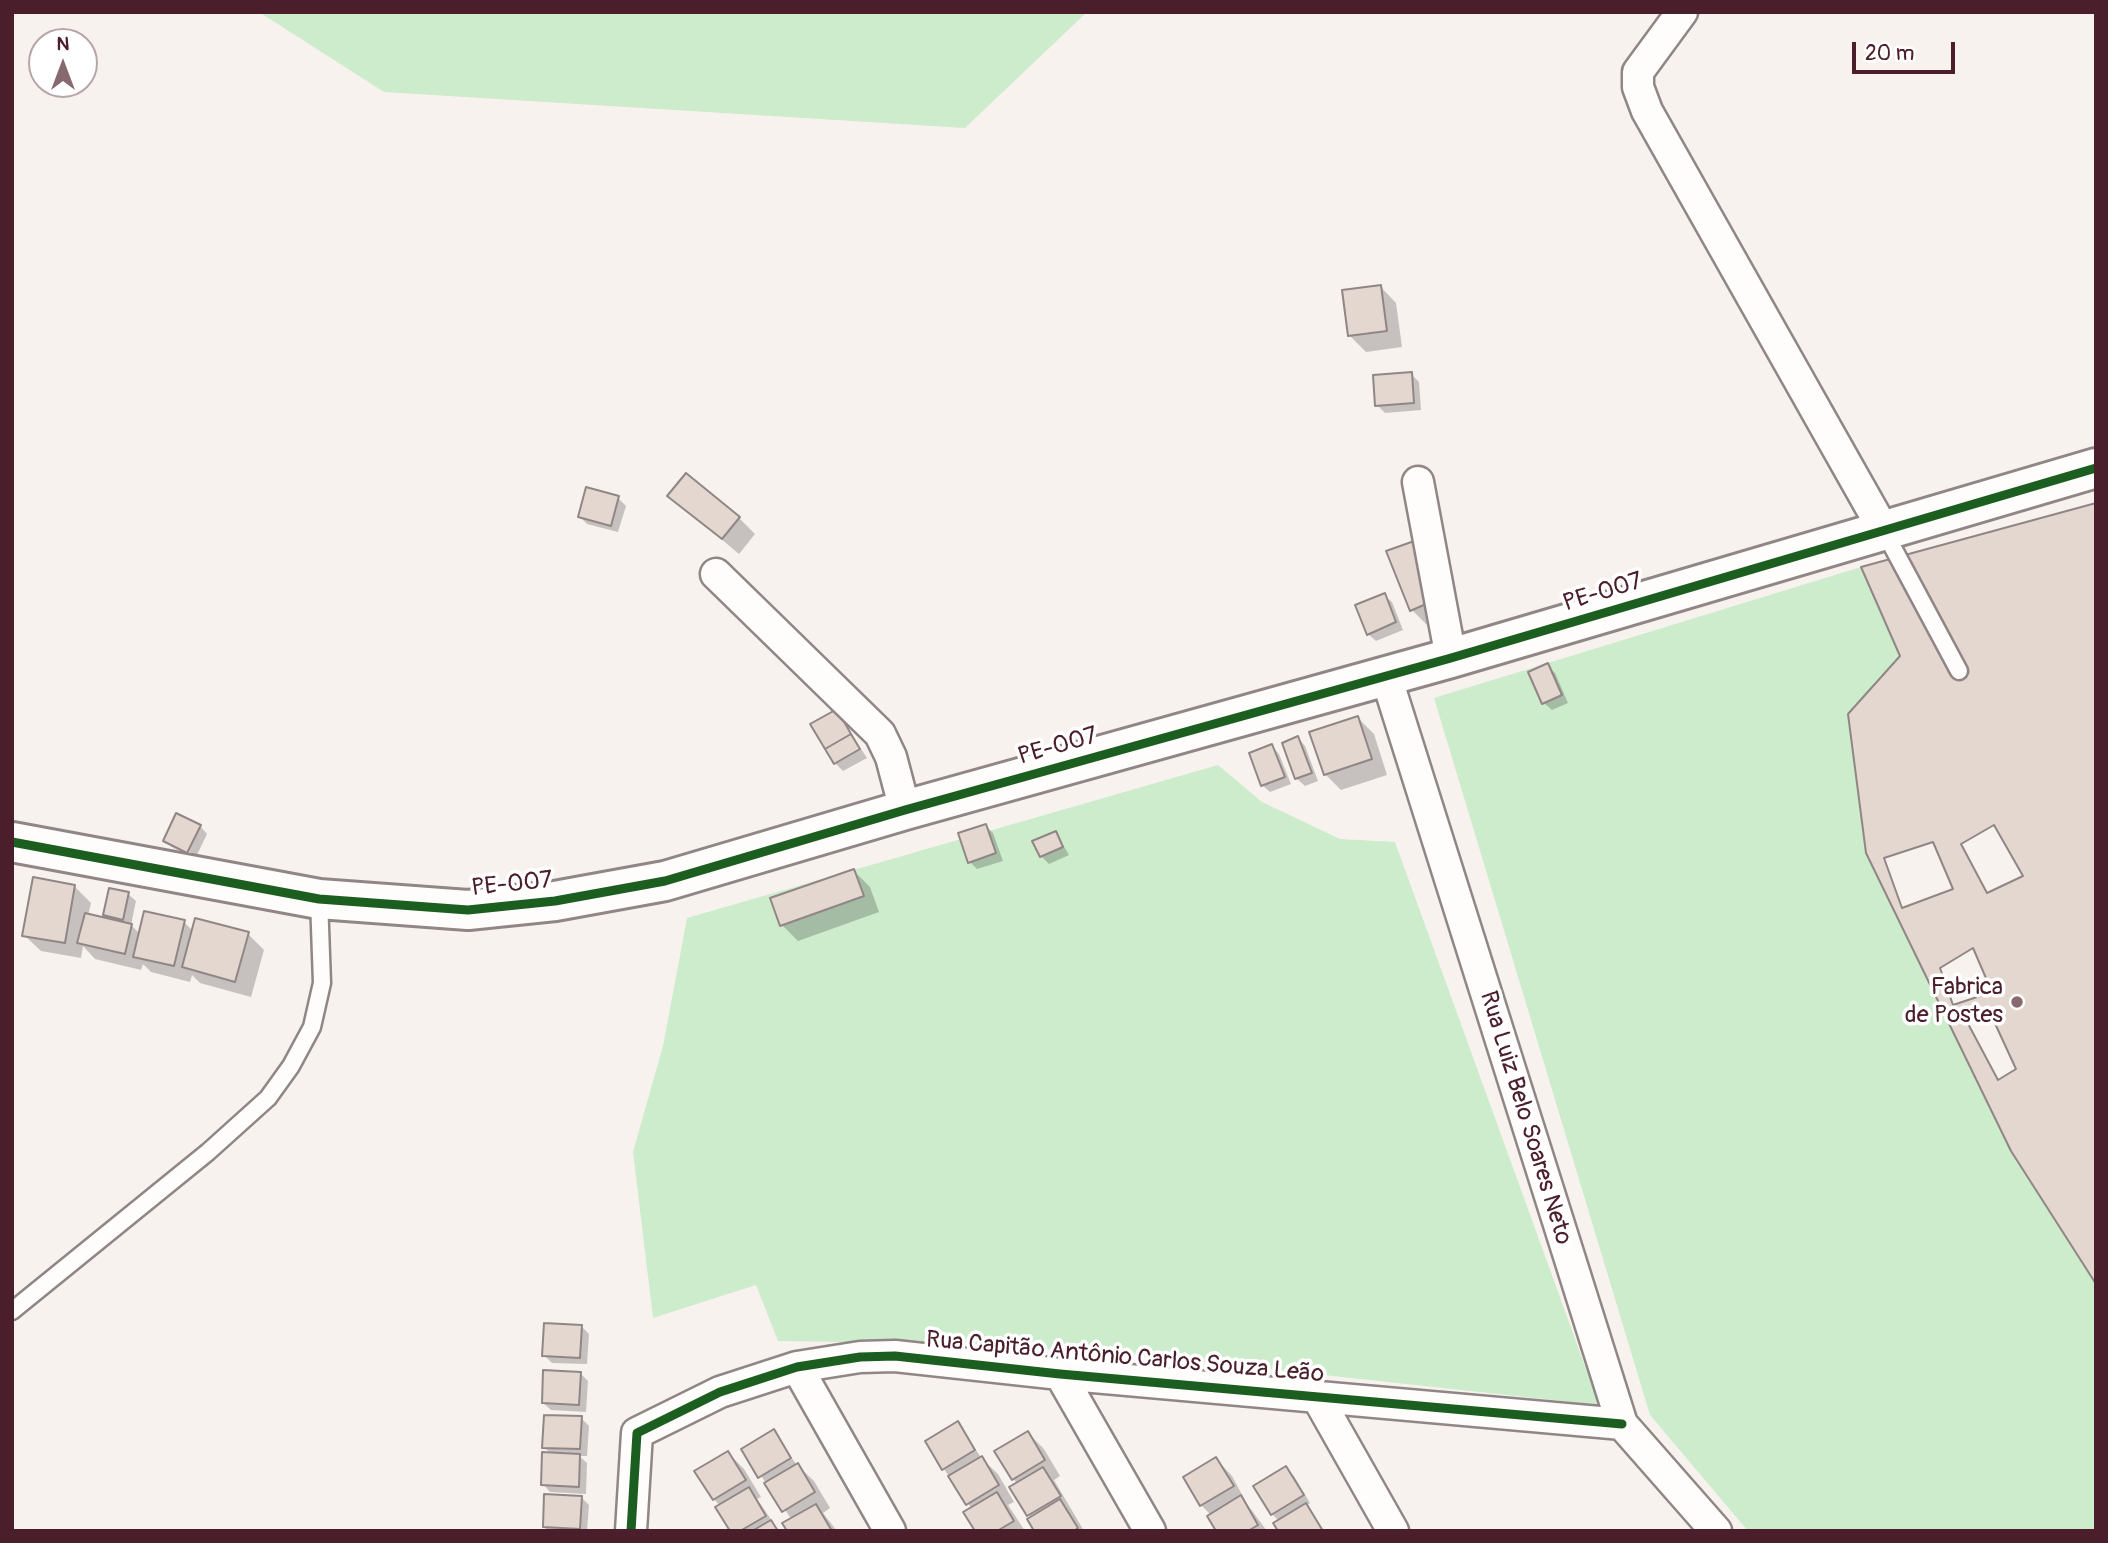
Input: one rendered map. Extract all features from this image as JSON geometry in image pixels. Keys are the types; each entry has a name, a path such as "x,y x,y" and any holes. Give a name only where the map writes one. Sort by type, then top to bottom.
{"main road":[{"name":"PE-007","path":"12,842 319,899 468,910 555,901 665,881 905,810 1451,658 2096,468"}],"street":[{"path":"1682,12 1638,72 1638,87 1647,111 1883,529"},
{"path":"1418,482 1451,658"},
{"path":"716,574 880,734 891,757 905,810"},
{"name":"Rua Luiz Belo Soares Neto","path":"1386,676 1622,1424 1716,1531"},
{"name":"Rua Capitão Antônio Carlos Souza Leão","path":"632,1491 638,1433 720,1392 797,1367 860,1357 895,1356 1060,1374 1622,1424"},
{"path":"797,1367 890,1531"},
{"path":"1060,1374 1150,1531"},
{"path":"1316,1395 1393,1531"},
{"path":"631,1531 632,1491"},
{"path":"632,1491 654,1531"}],"lane":[{"path":"1883,529 1959,671"},
{"path":"12,1311 208,1152 268,1098 291,1066 312,1027 322,983 319,899"}],"green space":[{"path":"259,12 1087,12 965,128 384,92"},
{"path":"1861,567 1900,656 1848,714 1866,853 2011,1151 2096,1284 2096,1531 1748,1531 1650,1415 1434,698"},
{"path":"1218,765 1262,802 1340,839 1395,842 1599,1405 1186,1360 978,1344 778,1341 756,1285 653,1318 633,1152 663,1046 687,918"}],"building":[{"path":"1381,285 1387,331 1348,336 1342,290"},
{"path":"1412,372 1414,403 1375,406 1373,375"},
{"path":"686,473 740,517 722,539 667,496"},
{"path":"586,487 619,496 611,526 578,517"},
{"name":"Fabrica de Postes","path":"2096,503 2096,1284 2011,1151 1866,853 1848,714 1900,656 1861,567"},
{"path":"1417,540 1433,601 1410,611 1386,551"},
{"path":"1385,593 1396,622 1367,635 1355,605"},
{"path":"1548,663 1562,695 1542,704 1528,672"},
{"path":"837,709 851,734 825,749 810,724"},
{"path":"1358,716 1372,759 1324,775 1309,732"},
{"path":"851,734 860,749 834,764 825,749"},
{"path":"1298,736 1312,773 1295,779 1282,743"},
{"path":"1272,744 1285,777 1261,786 1249,753"},
{"path":"176,813 201,825 187,853 163,841"},
{"path":"986,824 996,853 968,863 958,833"},
{"path":"1994,825 2023,876 1987,893 1961,844"},
{"path":"1056,831 1063,847 1040,857 1032,841"},
{"path":"1933,842 1953,889 1902,908 1884,858"},
{"path":"854,869 864,896 780,926 770,898"},
{"path":"33,877 75,885 65,943 22,936"},
{"path":"109,888 129,892 123,920 103,915"},
{"path":"144,911 185,920 174,966 133,957"},
{"path":"85,913 132,924 125,954 77,943"},
{"path":"195,918 249,932 235,982 182,967"},
{"path":"1973,948 1992,992 1953,1005 1940,968"},
{"path":"1992,1017 2016,1069 1998,1080 1965,1018"},
{"path":"544,1323 582,1325 580,1358 542,1356"},
{"path":"543,1370 581,1372 579,1405 542,1403"},
{"path":"544,1415 582,1416 580,1449 542,1448"},
{"path":"958,1421 975,1450 942,1470 925,1441"},
{"path":"774,1429 791,1458 758,1478 741,1449"},
{"path":"1028,1431 1045,1460 1012,1480 994,1451"},
{"path":"728,1451 746,1480 713,1500 694,1471"},
{"path":"542,1452 580,1454 579,1487 541,1485"},
{"path":"982,1456 999,1485 966,1505 948,1476"},
{"path":"1216,1457 1234,1486 1200,1506 1183,1477"},
{"path":"798,1463 815,1492 782,1512 764,1483"},
{"path":"1286,1466 1304,1495 1271,1515 1253,1486"},
{"path":"1043,1467 1061,1496 1027,1516 1009,1487"},
{"path":"749,1487 766,1516 740,1531 730,1531 715,1507"},
{"path":"997,1492 1014,1521 997,1531 975,1531 963,1512"},
{"path":"544,1494 582,1496 580,1529 543,1527"},
{"path":"1241,1495 1258,1525 1248,1531 1216,1531 1207,1516"},
{"path":"1060,1499 1078,1528 1074,1531 1034,1531 1027,1519"},
{"path":"1306,1503 1323,1531 1278,1531 1273,1523"},
{"path":"816,1504 832,1531 787,1531 782,1523"},
{"path":"771,1520 778,1531 752,1531"}],"cycle path":[{"path":"12,842 319,899 468,910 555,901 665,881 905,810 1451,658 2096,468"},
{"path":"631,1531 637,1433 720,1392 797,1367 860,1357 895,1356 1060,1374 1622,1424"}],"place":[{"name":"Fabrica de Postes","path":"2017,1002"}]}
